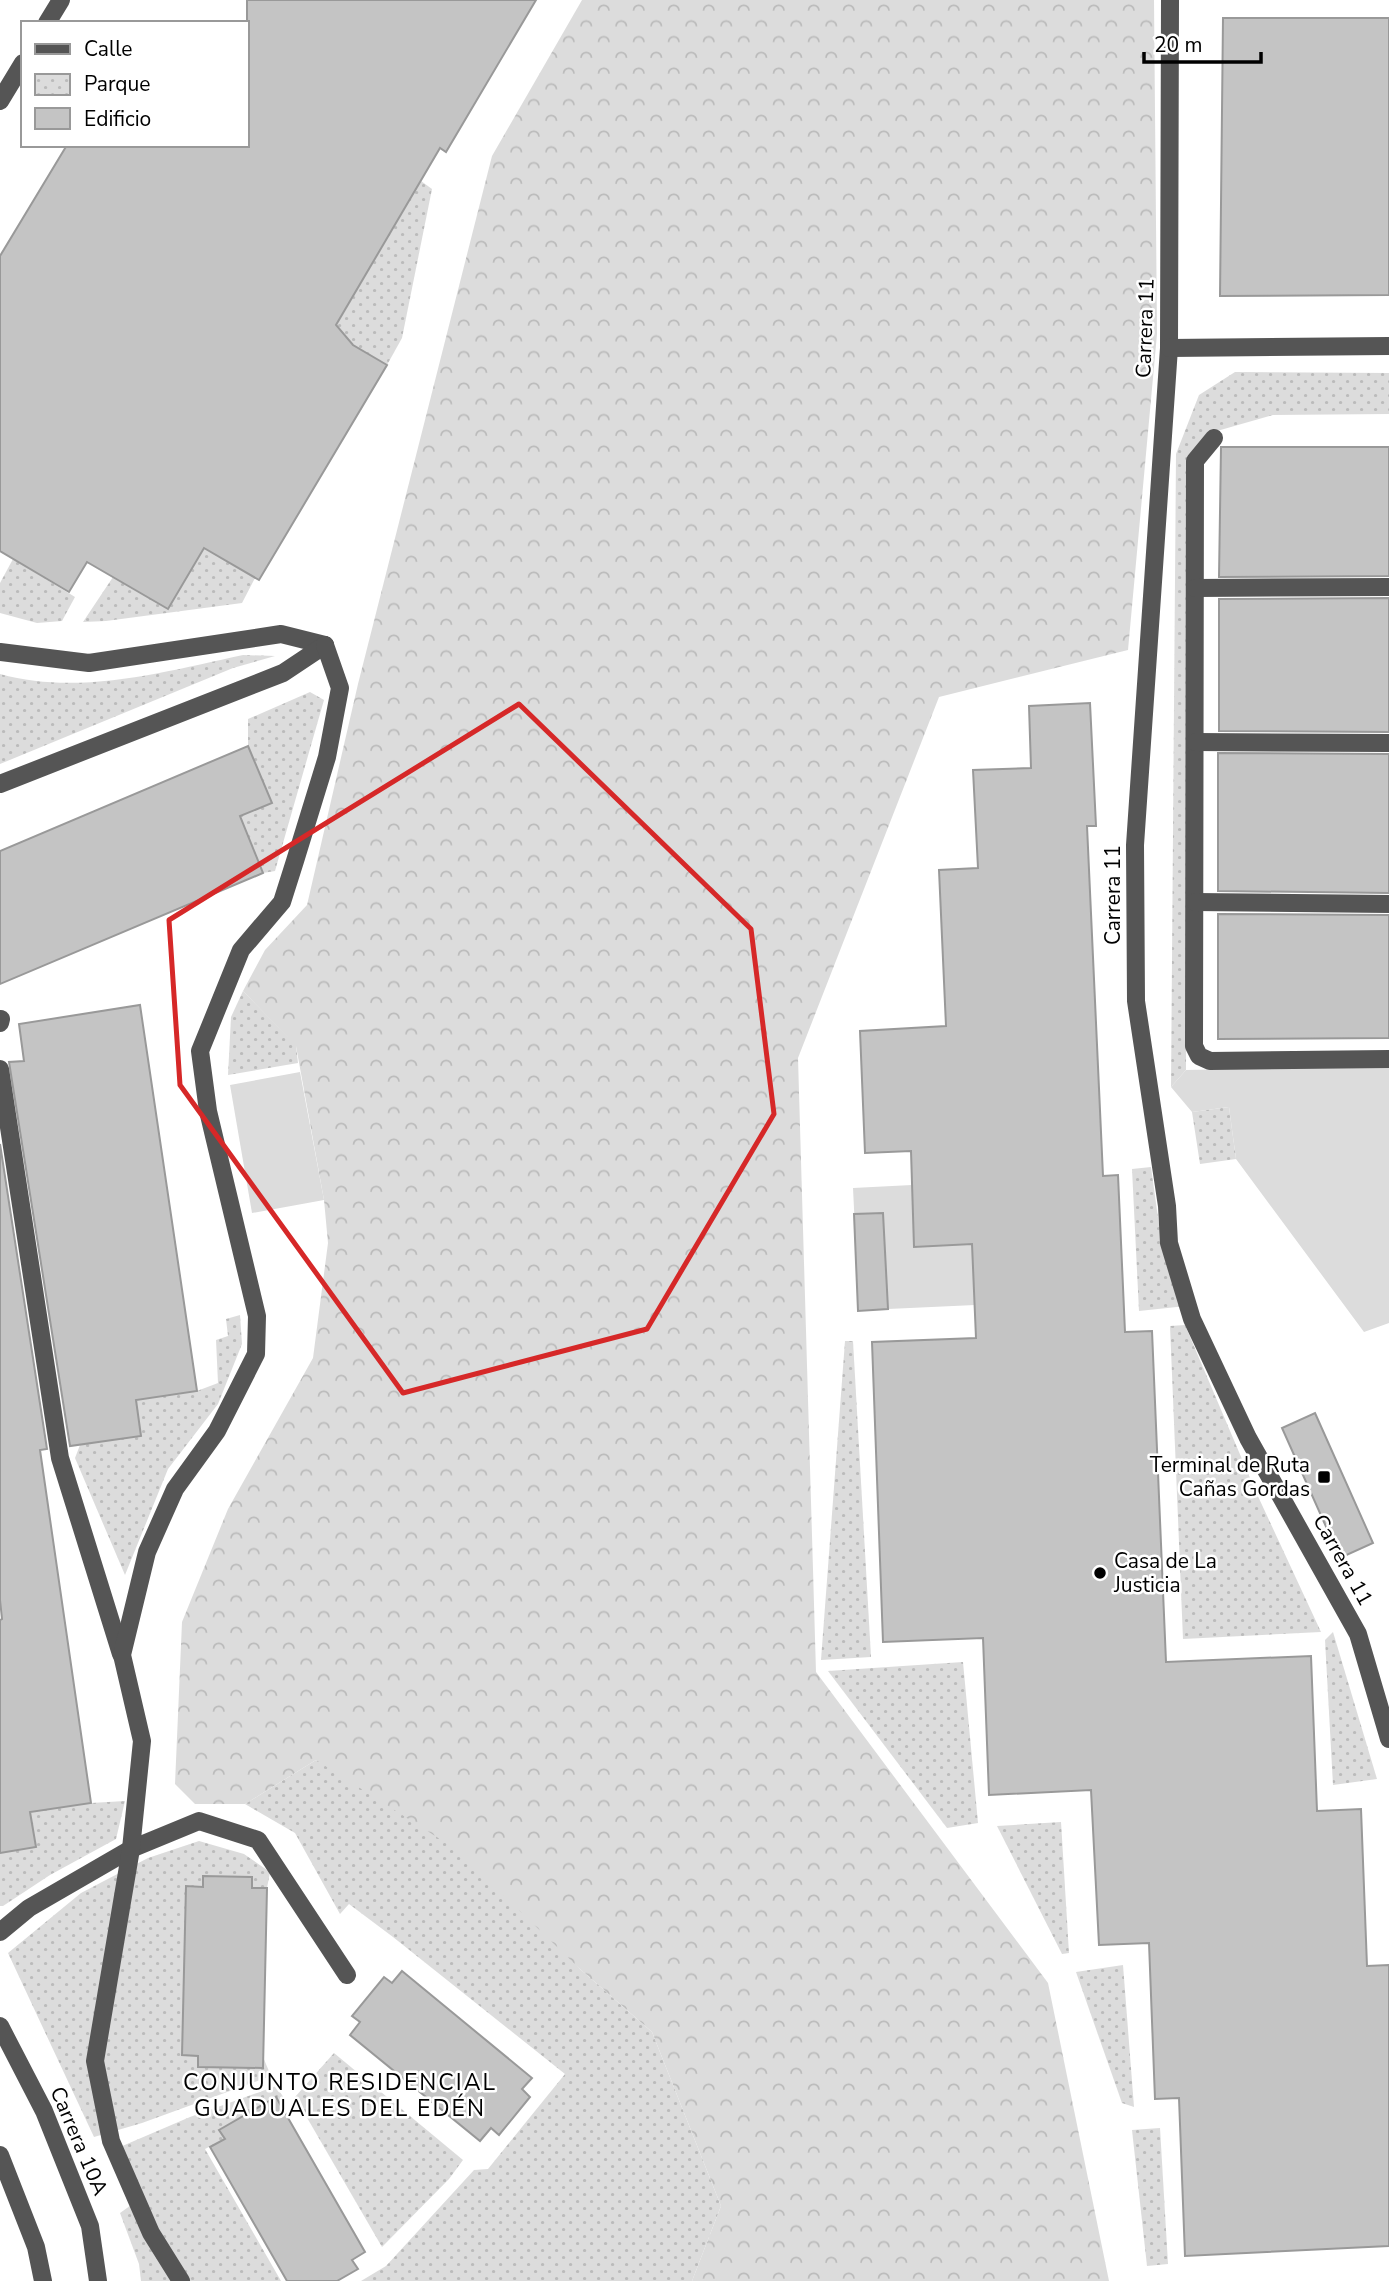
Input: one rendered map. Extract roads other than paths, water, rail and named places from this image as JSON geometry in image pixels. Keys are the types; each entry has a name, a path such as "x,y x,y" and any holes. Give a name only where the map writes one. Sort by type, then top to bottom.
{"street":[{"path":"48,21 61,0"},
{"name":"Carrera 11","path":"1170,0 1169,348 1135,845 1136,1001 1167,1206 1169,1243 1192,1319 1248,1438 1358,1634 1389,1739"},
{"path":"0,101 21,66"},
{"path":"1169,348 1389,346"},
{"path":"1214,438 1195,461 1194,1046 1199,1056 1210,1061 1389,1059"},
{"path":"1195,588 1389,587"},
{"path":"0,652 89,663 282,634 325,645"},
{"path":"0,784 283,673 325,645"},
{"path":"122,1655 147,1552 175,1489 217,1431 256,1354 257,1316 208,1111 200,1051 241,950 282,902 295,861 327,757 340,688 325,645"},
{"path":"1195,742 1389,743"},
{"path":"1195,902 1389,904"},
{"path":"0,1069 60,1458 122,1655 142,1741 131,1849 95,2061 111,2141 151,2234 181,2281"},
{"path":"0,1932 29,1908 131,1849 199,1821 258,1840 347,1975"},
{"name":"Carrera 10A","path":"0,2026 44,2111 90,2227 98,2281"},
{"path":"0,2155 36,2248 43,2281"}],"place":[{"name":"Terminal de Ruta Cañas Gordas","path":"1324,1477"},
{"name":"Casa de La Justicia","path":"1100,1573"}],"district":[{"name":"CONJUNTO RESIDENCIAL GUADUALES DEL EDÉN","path":"340,2095"}]}
